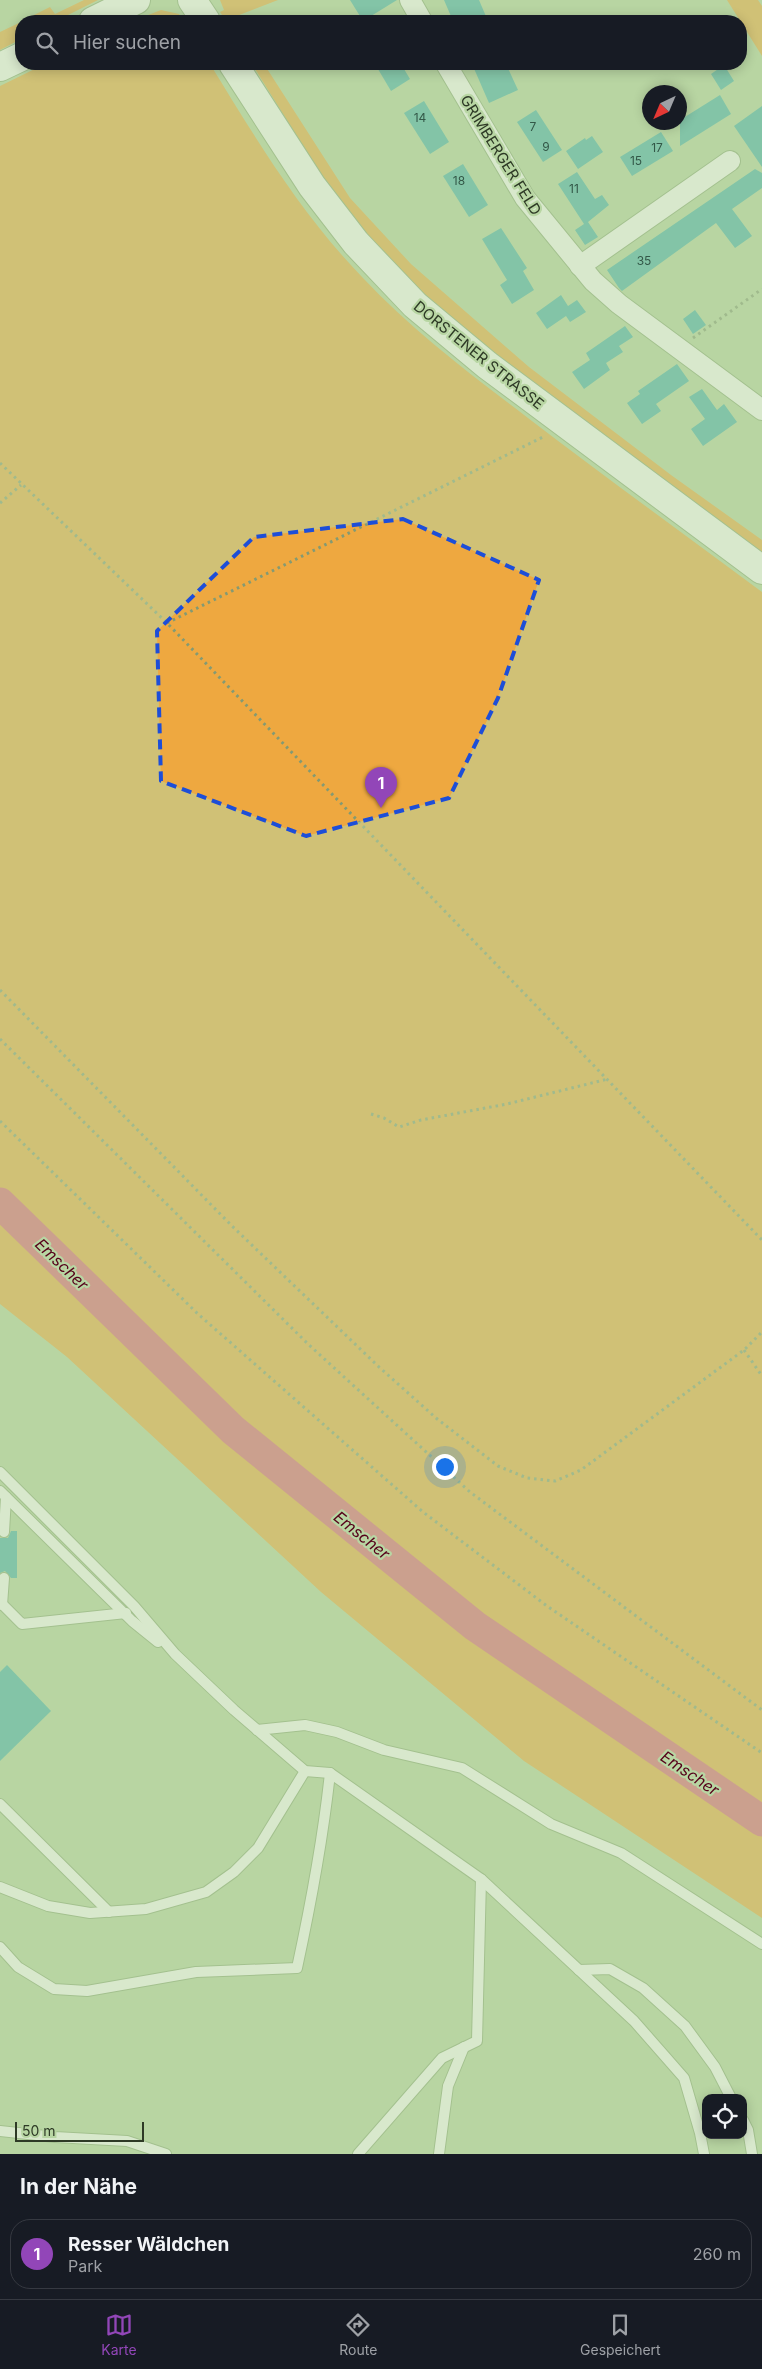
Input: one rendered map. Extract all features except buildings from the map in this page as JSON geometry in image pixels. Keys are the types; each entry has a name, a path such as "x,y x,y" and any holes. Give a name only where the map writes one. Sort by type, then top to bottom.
{"main road":[{"path":"105,15 136,0"},
{"path":"192,0 202,15"},
{"path":"0,67 15,60"},
{"name":"DORSTENER STRASSE","path":"237,70 312,186 356,243 389,279 440,328 762,570"}],"street":[{"path":"410,0 419,15"},
{"name":"GRIMBERGER FELD","path":"450,70 525,198 580,266 607,294 762,410"},
{"path":"580,266 730,161"}],"lane":[{"path":"0,1472 134,1606 175,1654"},
{"path":"3,1494 4,1532"},
{"path":"3,1494 125,1614 175,1654 234,1710 305,1771 330,1773 481,1879 634,2021 684,2078 704,2154"},
{"path":"4,1578 1,1604 22,1624 125,1614 134,1606"},
{"path":"257,1730 305,1725 337,1732 384,1750 462,1768 551,1824 621,1854 762,1944"},
{"path":"0,1887 48,1906 90,1913 146,1908 206,1892 234,1872 258,1848 305,1771"},
{"path":"0,1947 18,1967 54,1989 87,1991 196,1972 297,1968 322,1836 330,1773"},
{"path":"0,1804 109,1912"},
{"path":"358,2154 442,2058 477,2041 481,1879"},
{"path":"579,1970 610,1968 643,1988 685,2026 715,2067 729,2094"},
{"path":"439,2154 448,2086 464,2047"},
{"path":"747,2128 752,2154"},
{"path":"0,2131 55,2137 128,2141 166,2154"}],"path":[{"path":"678,348 762,289"},
{"path":"167,623 568,425"},
{"path":"0,463 167,623 609,1079 762,1240"},
{"path":"0,503 20,484"},
{"path":"0,990 232,1226 379,1367 436,1418 498,1466 527,1478 555,1481 581,1470 744,1350 762,1332"},
{"path":"0,1039 308,1344 470,1492 762,1710"},
{"path":"372,1114 399,1127 421,1120 507,1104 609,1079"},
{"path":"0,1121 198,1314 423,1512 547,1606 762,1753"},
{"path":"744,1350 762,1376"}],"highlighted area":[{"path":"403,519 539,580 498,698 449,798 306,836 161,781 157,631 254,537"}],"shaded area":[{"path":"84,0 98,0 68,15 34,15 50,7 55,14"},
{"path":"220,0 278,0 239,15 222,15 220,12 224,10"},
{"path":"727,0 758,0 762,6 762,56 747,32 747,15 736,15"},
{"path":"161,10 180,15 148,15"},
{"path":"15,25 15,42 0,50 0,32"},
{"path":"33,70 214,70 262,148 299,202 341,254 382,297 422,334 485,385 762,592 762,1918 524,1761 321,1592 67,1357 0,1304 0,86"},
{"path":"256,70 268,70 350,198 411,264 529,367 671,475 762,540 762,556 462,332 377,251 327,185"}],"waterway":[{"name":"Emscher","path":"0,1203 233,1430 475,1626 762,1821"}],"place":[{"name":"Resser Wäldchen","path":"381,808"}]}
